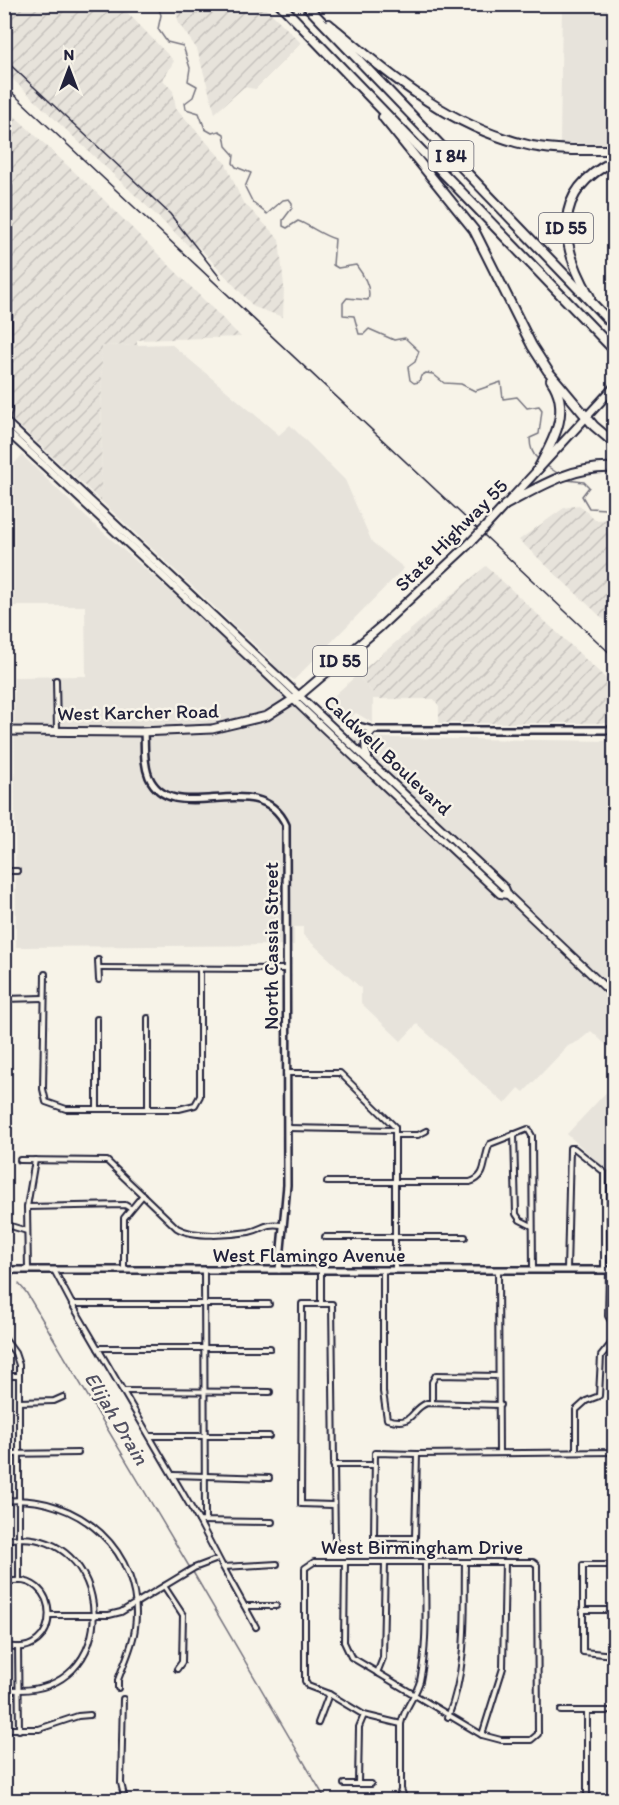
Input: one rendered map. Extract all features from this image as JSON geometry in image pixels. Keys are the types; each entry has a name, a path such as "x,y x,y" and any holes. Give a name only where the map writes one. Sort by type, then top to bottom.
{"highway":[{"name":"I 84","path":"280,4 615,350"},
{"name":"I 84","path":"305,4 615,326"},
{"path":"305,4 371,60 455,119 492,135 533,146 566,150 615,150"},
{"path":"348,75 474,230 548,371 594,426 615,443"},
{"name":"ID 55","path":"597,308 572,264 566,240 566,227 573,200 580,188 590,176 615,161"},
{"path":"508,296 530,348 553,384 560,406 557,430 538,469"},
{"name":"State Highway 55","path":"300,695 389,620 467,546 615,387"},
{"name":"ID 55","path":"505,505 565,474 601,467 615,468"},
{"name":"West Karcher Road","path":"5,731 144,732 227,727 267,716 300,695"}],"main road":[{"path":"5,424 188,594"},
{"name":"Caldwell Boulevard","path":"188,594 300,695 505,888 508,896 615,996"},
{"name":"Caldwell Boulevard","path":"188,594 293,701 501,894 508,896"},
{"path":"369,760 364,749 365,741 373,729"}],"street":[{"path":"5,424 9,410 9,187"},
{"path":"56,680 57,731"},
{"path":"358,726 373,729 615,730"},
{"name":"North Cassia Street","path":"144,732 148,775 160,792 168,797 258,799 273,806 282,818 286,834 287,1185 281,1225 279,1270"},
{"path":"4,871 17,871"},
{"path":"99,960 99,980"},
{"path":"99,968 286,969"},
{"path":"45,974 43,1047 46,1102 66,1109 179,1108 195,1105 200,1096 200,968"},
{"path":"4,999 43,998"},
{"path":"148,1018 148,1109"},
{"path":"97,1019 97,1109"},
{"path":"286,1073 340,1073 391,1122 395,1132 395,1270"},
{"path":"286,1128 418,1135 426,1131"},
{"path":"327,1182 470,1182 478,1179 483,1173 486,1151 490,1144 528,1129 531,1132 533,1270"},
{"path":"514,1134 516,1214 520,1220 533,1226"},
{"path":"567,1270 570,1148 574,1148 604,1172 609,1270 608,1316 615,1326"},
{"path":"20,1160 105,1160 112,1163 177,1228 188,1232 247,1232 268,1224 281,1225"},
{"path":"28,1270 27,1207 35,1160"},
{"path":"124,1270 124,1218 143,1195"},
{"path":"27,1207 125,1205 130,1208"},
{"path":"4,1224 27,1231"},
{"path":"326,1237 465,1237"},
{"name":"West Flamingo Avenue","path":"4,1270 609,1270"},
{"path":"54,1270 199,1521 256,1627"},
{"path":"204,1270 205,1521"},
{"path":"321,1270 321,1304"},
{"path":"383,1270 385,1413 387,1419 408,1420 414,1416 420,1406 432,1403 500,1405"},
{"path":"498,1270 499,1453"},
{"path":"72,1304 269,1304"},
{"path":"333,1504 301,1504 302,1304 332,1304 334,1541"},
{"path":"4,1338 15,1353 19,1376 19,1581"},
{"path":"576,1452 576,1410 586,1401 598,1396 600,1356 615,1340"},
{"path":"98,1348 270,1348"},
{"path":"432,1403 432,1377 436,1375 498,1376"},
{"path":"4,1376 19,1376"},
{"path":"123,1391 270,1392"},
{"path":"19,1401 54,1401 63,1397"},
{"path":"149,1436 269,1436"},
{"path":"417,1454 416,1539 374,1538 375,1453 615,1452"},
{"path":"4,1454 78,1453"},
{"path":"333,1465 375,1465"},
{"path":"172,1475 269,1478"},
{"path":"4,1501 18,1499 62,1506 88,1521 117,1552 132,1583 135,1604 134,1638 118,1680 118,1688"},
{"path":"199,1521 272,1522"},
{"path":"4,1540 20,1539 46,1544 74,1562 91,1589 96,1615 90,1645 73,1669 48,1685 18,1691 4,1689"},
{"path":"50,1615 109,1616 135,1604 194,1568 218,1559"},
{"name":"West Birmingham Drive","path":"329,1694 308,1686 305,1681 305,1568 308,1565 314,1562 536,1563 538,1570 538,1734 531,1740 501,1740 482,1735"},
{"path":"345,1562 345,1648 356,1662 482,1735 502,1668 505,1562"},
{"path":"377,1673 383,1658 384,1562"},
{"path":"405,1800 402,1789 401,1724 419,1683 425,1639 425,1563"},
{"path":"448,1716 460,1679 464,1650 465,1563"},
{"path":"223,1567 278,1564"},
{"path":"615,1565 583,1565 582,1610 583,1652 615,1655"},
{"path":"4,1583 19,1581 40,1590 48,1602 50,1615 48,1625 41,1637 29,1645 18,1647 4,1645"},
{"path":"164,1586 183,1615 182,1662 177,1669"},
{"path":"245,1606 276,1606"},
{"path":"582,1610 615,1610"},
{"path":"18,1647 18,1730"},
{"path":"318,1723 329,1694 364,1715 401,1724"},
{"path":"123,1699 121,1783 124,1800"},
{"path":"561,1711 615,1711"},
{"path":"587,1711 587,1800"},
{"path":"4,1729 39,1730 78,1716 90,1715"},
{"path":"357,1784 359,1727 364,1715"},
{"path":"344,1784 371,1784"},
{"path":"398,1800 402,1789"}],"shaded area":[{"path":"4,5 120,5 174,61 163,80 173,91 176,108 226,164 242,201 279,239 284,286 283,317 254,307 198,246 192,249 5,72"},
{"path":"175,5 263,5 301,43 255,89 244,87 215,113 197,49 179,24"},
{"path":"562,5 614,5 614,145 560,143"},
{"path":"5,107 100,196 241,337 137,340 137,345 102,346 101,501 4,412"},
{"path":"171,344 279,435 290,425 345,480 372,542 404,568 294,680 274,667 271,660 101,501 102,346"},
{"path":"22,455 87,518 220,635 326,737 614,741 614,1052 591,1031 579,1041 568,1046 524,1092 519,1088 505,1104 417,1024 401,1041 361,1003 361,988 303,935 303,927 294,927 294,945 16,947 14,677 86,676 85,606 14,606 14,464"},
{"path":"579,505 595,520 614,519 614,629 519,540 564,508"},
{"path":"486,566 614,686 614,723 439,723 439,706 434,699 373,699 373,693 357,675"},
{"path":"357,675 373,693 373,723 356,713 342,725 331,715 327,702"},
{"path":"614,1084 614,1177 567,1134"}],"waterway":[{"path":"157,4 161,15 158,29 167,42 183,46 190,68 188,81 197,86 193,97 185,103 186,109 199,113 205,129 212,133 219,131 224,134 226,146 234,155 233,163 236,167 251,173 245,187 253,203 267,214 283,200 289,199 292,208 283,220 283,226 287,228 298,221 335,239 333,265 338,268 356,265 366,281 368,300 347,298 343,303 343,315 354,316 359,334 364,334 369,329 394,340 405,338 419,351 415,362 408,367 410,380 414,383 419,382 421,376 426,373 433,374 444,383 461,384 475,391 501,382 503,399 517,397 527,408 539,406 542,410 539,434 530,438 532,450 538,459"},
{"path":"547,466 560,475"},
{"path":"567,480 584,482 589,487 582,496 589,508 606,509 614,506"},
{"name":"Elijah Drain","path":"19,1284 26,1292 190,1568"},
{"name":"Elijah Drain","path":"193,1572 326,1800"}],"railway":[{"path":"4,59 170,214 221,279"},
{"path":"4,85 614,657"}]}
